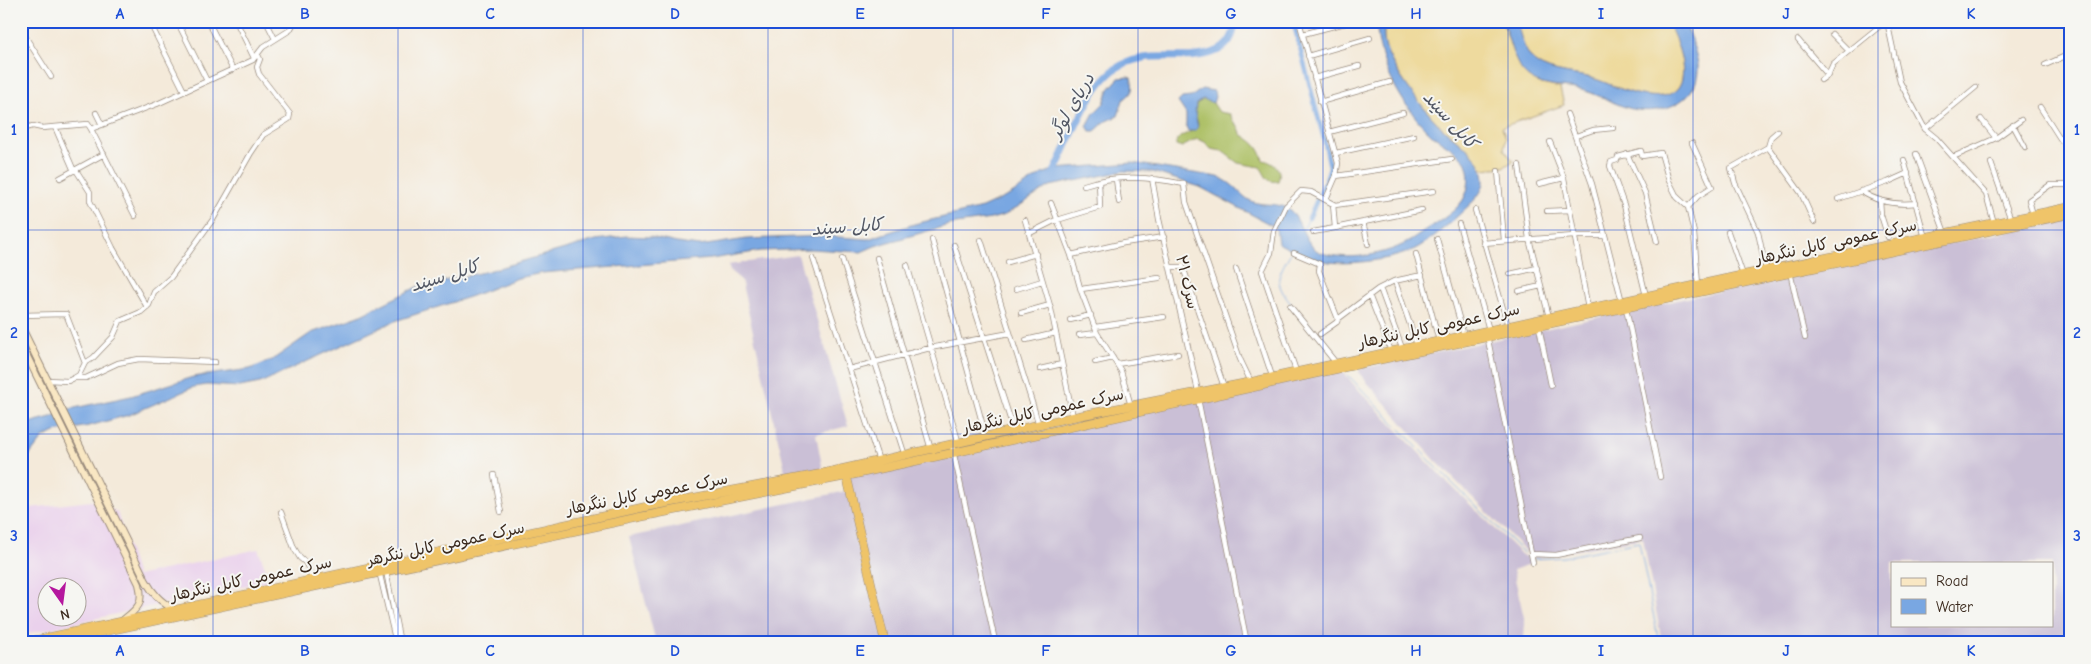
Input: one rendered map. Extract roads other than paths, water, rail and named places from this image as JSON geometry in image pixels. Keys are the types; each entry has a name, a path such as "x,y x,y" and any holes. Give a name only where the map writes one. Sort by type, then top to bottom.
{"highway":[{"name":"سرک عمومی کابل ننگرهار","path":"846,473 879,462 931,450 955,447 986,437 1073,417 1197,394 1391,350 1464,336 1539,327 1624,305 2070,207"},
{"name":"سرک عمومی کابل ننگرهار","path":"23,643 173,609 382,569 645,507 846,473 1197,394 1488,333 1508,326 1549,317 1588,309 1624,305 1646,296 1766,270 1790,269 2070,214"},
{"path":"846,473 885,643"},
{"name":"سرک عمومی کابل ننگرهر","path":"51,643 382,569"}],"street":[{"path":"149,21 184,90"},
{"path":"177,21 207,81"},
{"path":"208,21 232,70"},
{"path":"48,380 68,381 79,376 85,363 113,337 120,321 141,312 146,307 154,292 171,277 214,218 263,135 290,118 290,114 259,74 260,59 256,57 236,21"},
{"path":"266,21 275,39"},
{"path":"91,129 157,104 184,90 232,70 256,57 263,47 290,30 295,21"},
{"path":"1299,21 1338,163 1336,176 1322,197"},
{"path":"1303,34 1353,21"},
{"path":"1821,80 1828,75 1833,64 1886,21 1900,82 1925,129 1936,138 1986,194 1994,223"},
{"path":"21,30 51,77"},
{"path":"2070,31 2067,34 2070,40"},
{"path":"1832,34 1849,51"},
{"path":"1308,56 1370,38"},
{"path":"1798,40 1828,75"},
{"path":"2045,65 2070,54"},
{"path":"1314,78 1358,66"},
{"path":"1320,102 1390,82"},
{"path":"1925,129 1976,87"},
{"path":"2040,107 2061,140 2070,136"},
{"path":"96,113 102,125"},
{"path":"1329,132 1403,113"},
{"path":"1568,114 1592,184 1624,305 1660,477"},
{"path":"1981,119 1996,138"},
{"path":"1953,157 1996,138 2021,120"},
{"path":"21,129 32,126 55,127 88,124 135,216"},
{"path":"2014,125 2025,147"},
{"path":"55,127 75,170 90,192 90,201 113,248 146,307"},
{"path":"1576,136 1593,130 1613,128"},
{"path":"1766,270 1758,232 1731,168 1768,147 1771,137 1778,131"},
{"path":"1336,153 1414,136"},
{"path":"1550,142 1564,178 1588,309"},
{"path":"1688,207 1698,196 1712,186 1692,143"},
{"path":"1768,147 1801,193 1814,222"},
{"path":"1646,296 1624,205 1610,166 1618,157 1641,151 1642,156 1661,153 1670,181 1678,196 1688,207 1694,233 1698,285"},
{"path":"60,178 104,154"},
{"path":"1627,154 1645,193 1657,242"},
{"path":"1916,154 1945,234"},
{"path":"1336,176 1452,159"},
{"path":"1904,160 1925,238"},
{"path":"1991,163 2011,220"},
{"path":"1519,166 1529,239 1549,317"},
{"path":"1498,171 1504,240"},
{"path":"1838,199 1908,173"},
{"path":"1116,178 1119,202"},
{"path":"1084,185 1099,180 1116,178 1152,178 1184,184 1188,210 1240,359 1251,382"},
{"name":"سرک ۲۱","path":"1152,178 1247,643"},
{"path":"1540,184 1564,178"},
{"path":"1030,233 1057,220 1100,207 1099,180"},
{"path":"2033,215 2029,200 2050,185 2070,185"},
{"path":"1296,371 1262,276 1262,271 1271,253 1274,231 1286,206 1302,191 1306,190 1333,204 1434,191"},
{"path":"1862,191 1880,200 1899,205 1916,204"},
{"path":"1880,200 1881,215 1888,237"},
{"path":"1051,203 1071,255 1097,333 1124,377 1131,406"},
{"path":"1333,204 1335,228"},
{"path":"1313,232 1422,210"},
{"path":"1475,210 1508,326"},
{"path":"1547,211 1570,210"},
{"path":"1025,220 1050,305 1073,417"},
{"path":"1363,222 1368,244"},
{"path":"1459,224 1488,333 1533,563"},
{"path":"1728,232 1743,275"},
{"path":"1483,243 1504,240 1605,236"},
{"path":"1071,255 1124,243 1164,237"},
{"path":"1437,239 1464,336"},
{"path":"932,240 986,437"},
{"path":"981,240 1040,425"},
{"path":"954,245 1014,431"},
{"path":"1294,253 1320,264 1319,271 1338,319"},
{"path":"1008,262 1036,254"},
{"path":"1416,254 1439,341"},
{"path":"813,258 879,462"},
{"path":"877,258 931,450"},
{"path":"842,259 905,456"},
{"path":"907,265 955,447 995,641"},
{"path":"1170,267 1183,267 1224,387"},
{"path":"1510,274 1537,268"},
{"path":"1236,269 1272,376"},
{"path":"1790,269 1805,338"},
{"path":"1320,334 1380,288 1395,281 1422,275"},
{"path":"1081,289 1159,278"},
{"path":"1016,289 1042,281"},
{"path":"1395,281 1417,345"},
{"path":"1519,291 1541,286"},
{"path":"1380,288 1402,348"},
{"path":"1369,295 1391,350"},
{"path":"1021,313 1050,305"},
{"path":"1290,306 1336,363"},
{"path":"21,315 66,314 85,363"},
{"path":"1070,320 1091,315"},
{"path":"1095,327 1164,317"},
{"path":"21,326 153,594 161,602 173,609"},
{"path":"1539,327 1552,385"},
{"path":"849,369 930,348 1010,333"},
{"path":"1026,340 1056,333"},
{"path":"1079,335 1097,333"},
{"path":"21,344 139,584 142,596 140,604 122,621"},
{"path":"1117,364 1178,354"},
{"path":"1095,362 1113,358"},
{"path":"74,378 86,378 118,363 139,359 215,362"},
{"path":"21,364 29,360"},
{"path":"1040,369 1062,364"},
{"path":"494,475 501,512"},
{"path":"281,512 294,548 300,558 306,563 313,581"},
{"path":"1532,554 1556,555 1640,538"},
{"path":"382,569 396,643"},
{"path":"382,569 400,643"}],"water":[{"path":"1377,21 1385,21 1385,44 1393,65 1400,76 1417,100 1442,128 1474,156 1479,163 1484,179 1480,194 1461,213 1425,243 1404,254 1354,263 1329,262 1315,259 1278,243 1276,229 1273,226 1200,187 1153,172 1124,171 1050,186 1005,215 949,225 875,246 861,252 811,249 761,251 711,259 542,273 518,278 472,296 395,321 260,383 240,387 207,385 194,387 129,415 89,426 55,432 43,438 21,466 21,429 32,422 51,417 65,410 131,396 193,377 250,369 272,360 311,333 359,316 417,287 488,271 596,240 626,236 650,237 699,246 747,239 824,236 868,239 914,224 982,208 1010,195 1042,174 1056,169 1133,163 1218,177 1229,183 1251,201 1287,208 1295,216 1308,241 1322,253 1346,257 1359,256 1398,247 1409,242 1443,219 1459,205 1465,196 1469,174 1461,156 1431,134 1410,111 1401,97 1386,67 1378,36"},
{"path":"1502,21 1516,21 1528,54 1535,62 1542,66 1557,72 1598,80 1635,94 1660,96 1672,93 1680,85 1683,74 1678,48 1667,21 1684,21 1697,59 1698,76 1688,95 1671,106 1649,111 1631,109 1585,91 1548,85 1527,76 1518,64"},
{"path":"1119,78 1131,78 1132,90 1123,100 1118,116 1106,121 1095,131 1090,131 1087,126 1094,113 1104,103 1109,89"},
{"path":"1202,89 1214,91 1213,103 1203,99 1196,104 1195,113 1198,127 1194,131 1188,131 1186,114 1178,102 1182,98 1191,97"}],"waterway":[{"name":"دریای لوگر","path":"1052,176 1082,113 1102,82 1113,71 1126,63 1144,58 1200,56 1214,52 1225,46 1232,36 1235,21"},
{"path":"1293,21 1330,167 1309,218"},
{"path":"1303,230 1309,218"},
{"path":"1293,249 1281,271 1280,285 1288,299 1318,333"},
{"path":"1320,336 1337,357"},
{"path":"1348,375 1444,475 1530,559"},
{"path":"1534,559 1564,557 1639,542 1659,643"}],"water label":[{"name":"کابل سيند","path":"1450,120"},
{"name":"کابل سيند","path":"847,227"},
{"name":"کابل سيند","path":"445,276"}]}
